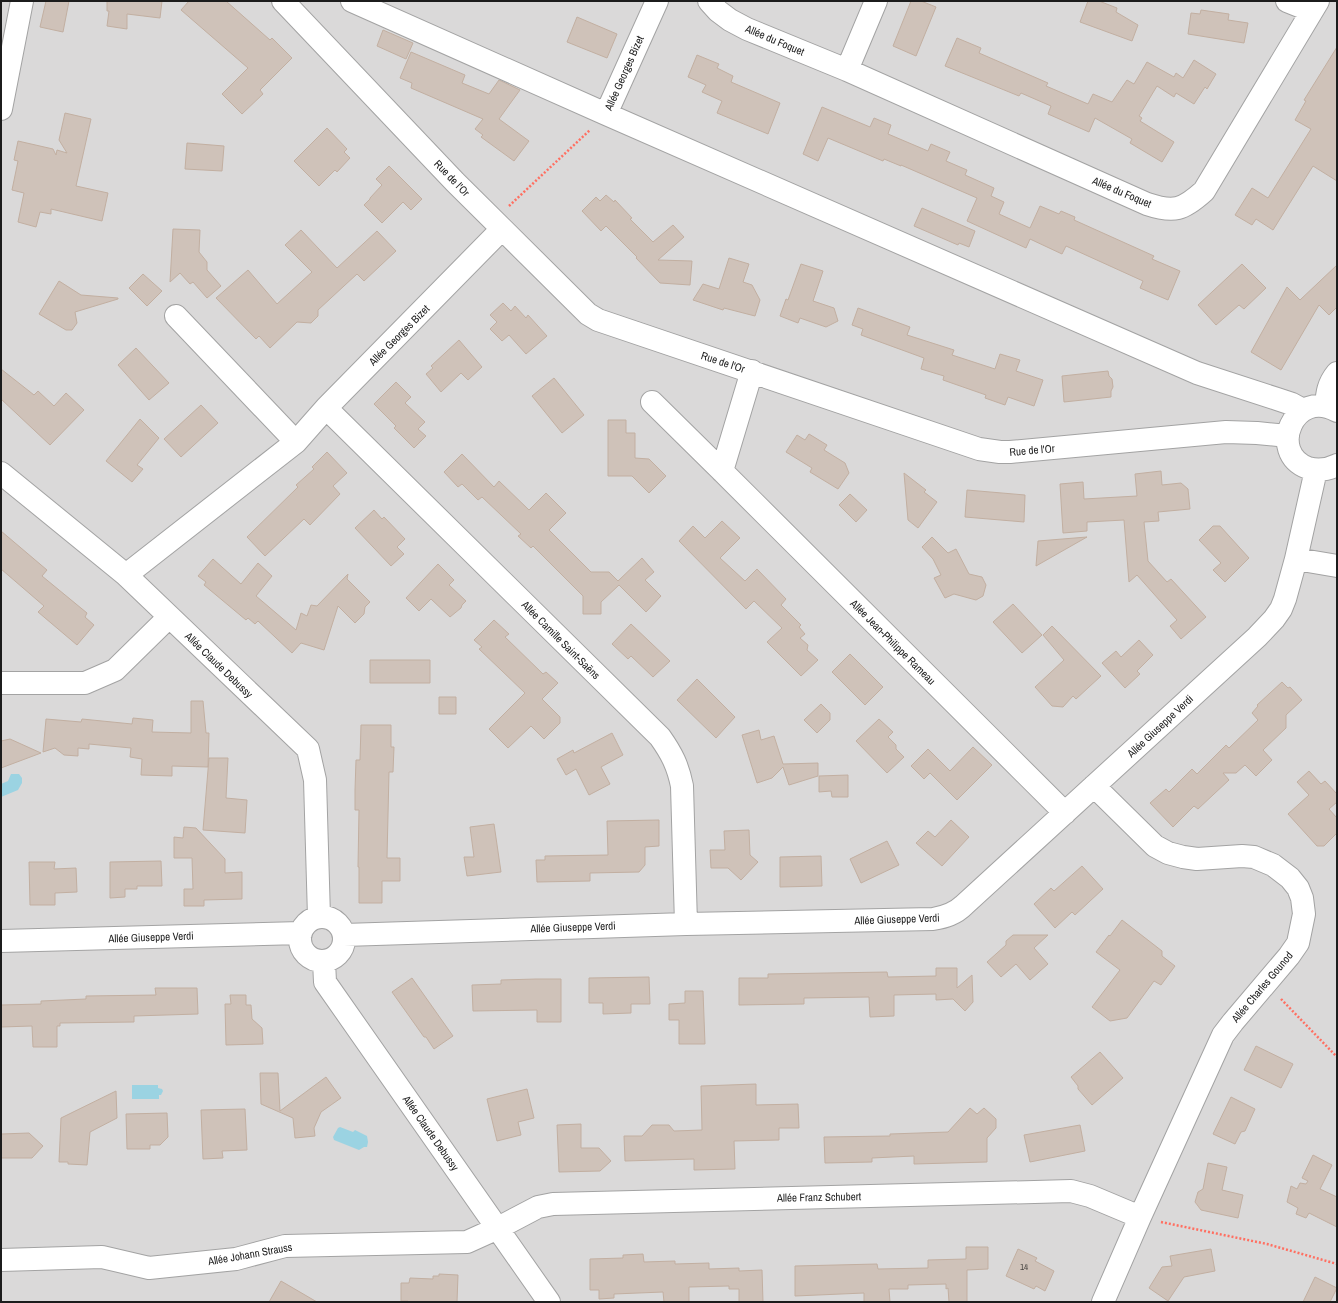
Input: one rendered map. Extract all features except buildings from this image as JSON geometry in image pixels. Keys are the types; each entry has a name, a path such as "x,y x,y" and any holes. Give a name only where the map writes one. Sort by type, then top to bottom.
{"street":[{"path":"1,109 22,1"},
{"name":"Rue de l'Or","path":"282,1 455,182 592,317 598,320 979,448 1000,452 1226,432 1257,432 1288,436"},
{"path":"352,1 1197,373 1278,399 1303,410"},
{"name":"Allée Georges Bizet","path":"606,114 657,1"},
{"name":"Allée du Foquet","path":"709,1 718,11 730,20 747,29 847,70 1147,204 1159,208 1172,209 1183,207 1192,202 1204,191 1315,6 1286,1"},
{"path":"847,70 876,1"},
{"name":"Allée Georges Bizet","path":"126,575 296,442 498,224"},
{"path":"176,316 296,442"},
{"path":"722,471 752,371"},
{"path":"1337,373 1327,392 1332,408 1315,406 1303,410 1296,415 1292,422 1288,436 1289,447 1295,458 1305,467 1322,470 1337,465"},
{"name":"Allée Jean-Philippe Rameau","path":"652,402 1064,813"},
{"name":"Allée Camille Saint-Saëns","path":"326,408 660,738 669,750 679,771 682,786 686,924"},
{"name":"Allée Giuseppe Verdi","path":"344,935 686,924 942,918 958,911 1257,637 1274,619 1281,609 1285,599 1296,559 1316,470"},
{"name":"Allée Claude Debussy","path":"1,473 126,575 308,749 315,780 319,917"},
{"path":"1296,559 1337,566"},
{"path":"1,683 85,683 115,670 169,617"},
{"name":"Allée Charles Gounod","path":"1094,786 1155,846 1168,853 1197,859 1242,856 1254,857 1273,865 1298,888 1302,898 1304,914 1298,943 1289,956 1232,1022 1223,1035 1103,1302"},
{"path":"319,917 328,918 335,921 341,927 344,935 344,944 340,952 333,958 324,961 316,960 308,955 303,949 301,941 301,933 305,926 311,920 319,917"},
{"name":"Allée Giuseppe Verdi","path":"1,941 301,933"},
{"name":"Allée Claude Debussy","path":"324,961 325,982 550,1302"},
{"name":"Allée Franz Schubert","path":"498,1228 538,1208 553,1204 1071,1191 1090,1196 1140,1217"},
{"name":"Allée Johann Strauss","path":"1,1260 102,1257 149,1268 236,1259 285,1246 467,1242 498,1228"}],"path":[{"name":"Allée Georges Bizet","path":"498,224 606,114"},
{"path":"1265,983 1337,1057"},
{"path":"1140,1217 1267,1244 1337,1264"}],"shaded area":[{"path":"1,1 1337,1 1337,1302 1,1302"}],"water":[{"path":"11,774 19,774 22,778 22,783 18,790 1,797 1,784 8,781"},
{"path":"132,1085 158,1085 158,1088 162,1089 163,1091 161,1095 159,1095 159,1099 132,1099"},
{"path":"340,1127 353,1132 355,1130 367,1136 367,1147 359,1150 334,1140 333,1137"}]}
